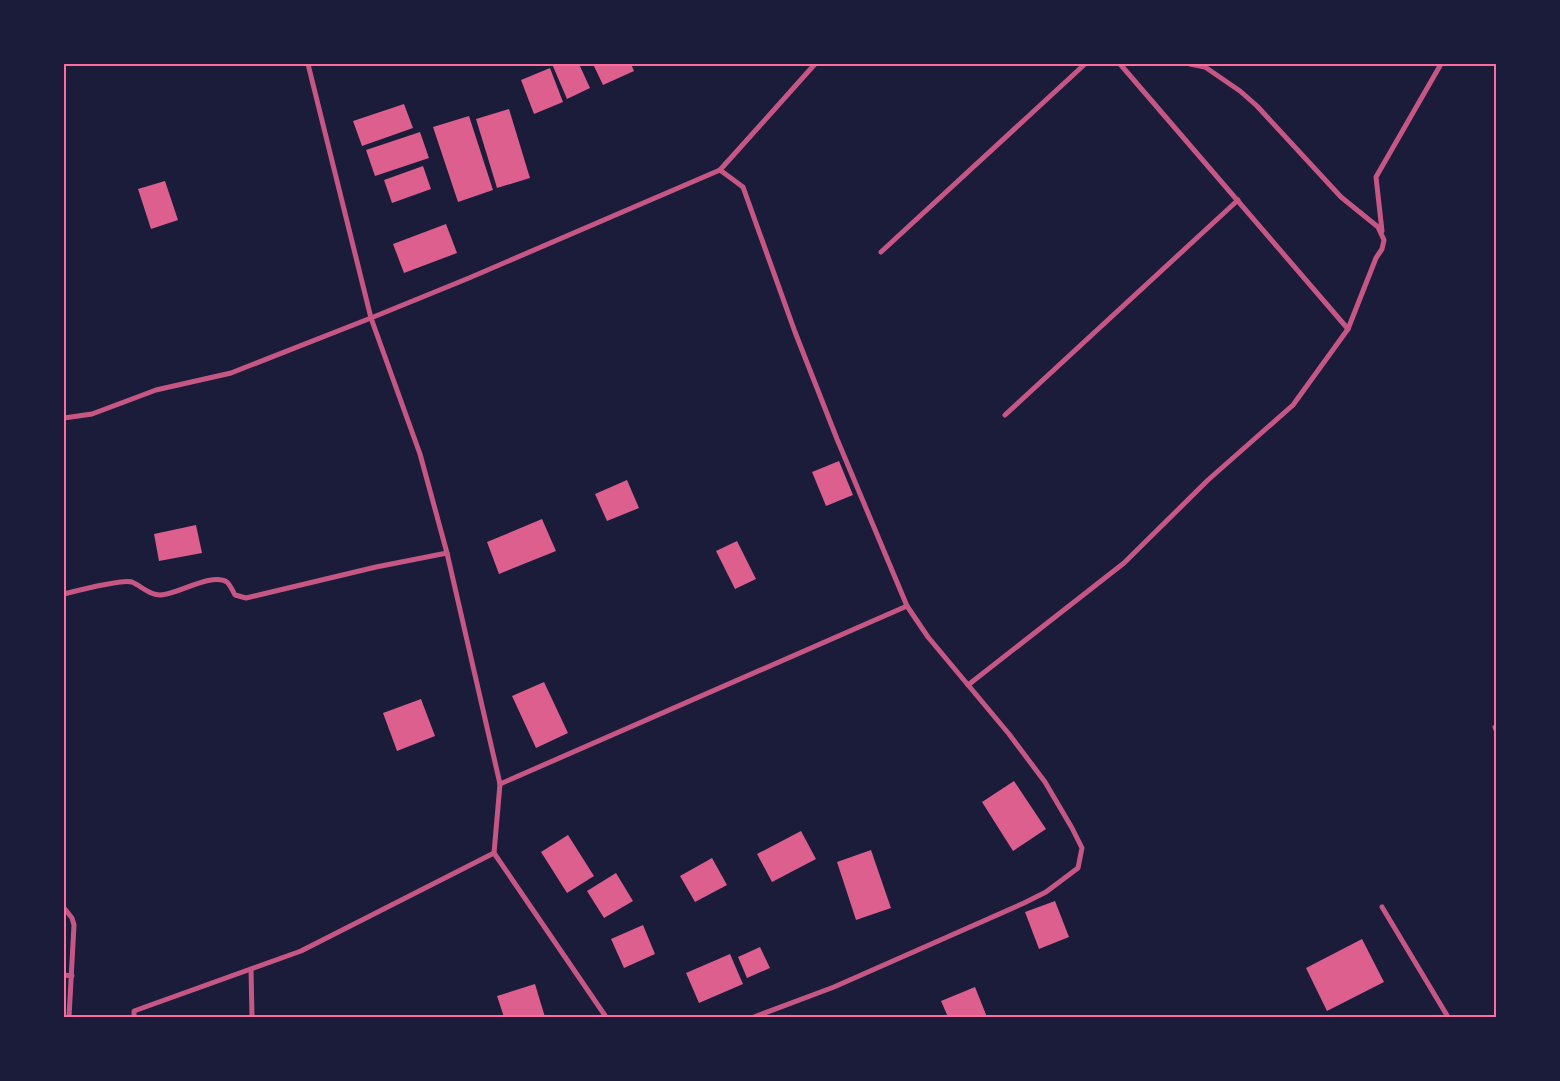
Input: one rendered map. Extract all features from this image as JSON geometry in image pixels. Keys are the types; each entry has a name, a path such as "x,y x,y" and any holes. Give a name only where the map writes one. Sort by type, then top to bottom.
{"street":[{"path":"308,64 371,318 420,454 446,553 500,784 494,853 606,1017"},
{"path":"64,418 92,414 156,390 231,373 371,318 720,170 815,64"},
{"path":"881,252 1085,64"},
{"path":"1120,64 1348,328"},
{"path":"968,685 1124,563 1208,480 1293,405 1348,328 1373,265 1382,249 1384,240 1378,227 1340,197 1257,106 1240,91 1204,67 1190,64"},
{"path":"1382,235 1376,177 1440,64"},
{"path":"720,170 743,187 795,332 837,439 907,606 928,637 1009,734 1045,782 1082,848 1078,868 1046,892 834,987 754,1017"},
{"path":"1005,415 1238,200"},
{"path":"64,594 107,584 131,582 144,590 160,595 220,580 228,583 235,595 246,598 376,567 446,553"},
{"path":"500,784 907,606"},
{"path":"134,1017 134,1011 300,951 494,853"},
{"path":"1382,907 1448,1017"},
{"path":"64,908 73,920 69,1017"},
{"path":"251,969 252,1017"},
{"path":"64,975 72,976"}],"building":[{"path":"552,64 579,64 590,88 567,99"},
{"path":"593,64 631,64 634,71 603,85"},
{"path":"550,68 563,102 534,114 521,80"},
{"path":"404,104 413,128 362,146 353,121"},
{"path":"509,109 530,178 497,188 476,119"},
{"path":"469,116 493,190 458,202 433,127"},
{"path":"420,132 429,158 375,176 366,150"},
{"path":"423,166 431,189 392,203 384,180"},
{"path":"165,181 178,220 151,229 138,189"},
{"path":"446,224 457,253 404,273 393,244"},
{"path":"839,461 853,495 826,506 812,472"},
{"path":"627,480 639,508 607,521 595,494"},
{"path":"542,519 556,551 499,574 487,542"},
{"path":"196,525 202,553 159,561 154,534"},
{"path":"737,541 756,579 735,589 716,551"},
{"path":"544,682 568,733 536,748 512,696"},
{"path":"421,699 435,736 397,751 383,713"},
{"path":"1014,781 1046,829 1013,851 982,802"},
{"path":"801,831 816,859 772,882 757,854"},
{"path":"568,835 594,876 567,893 541,852"},
{"path":"871,850 891,908 856,920 837,862"},
{"path":"712,858 727,885 695,902 680,876"},
{"path":"616,873 633,901 604,918 587,891"},
{"path":"1055,901 1069,937 1039,949 1025,912"},
{"path":"643,925 655,954 624,968 611,939"},
{"path":"1362,939 1384,982 1327,1011 1306,968"},
{"path":"760,947 770,968 747,978 738,957"},
{"path":"730,954 743,984 699,1003 686,973"},
{"path":"535,984 545,1017 504,1017 497,996"},
{"path":"975,987 987,1017 948,1017 941,1001"}]}
